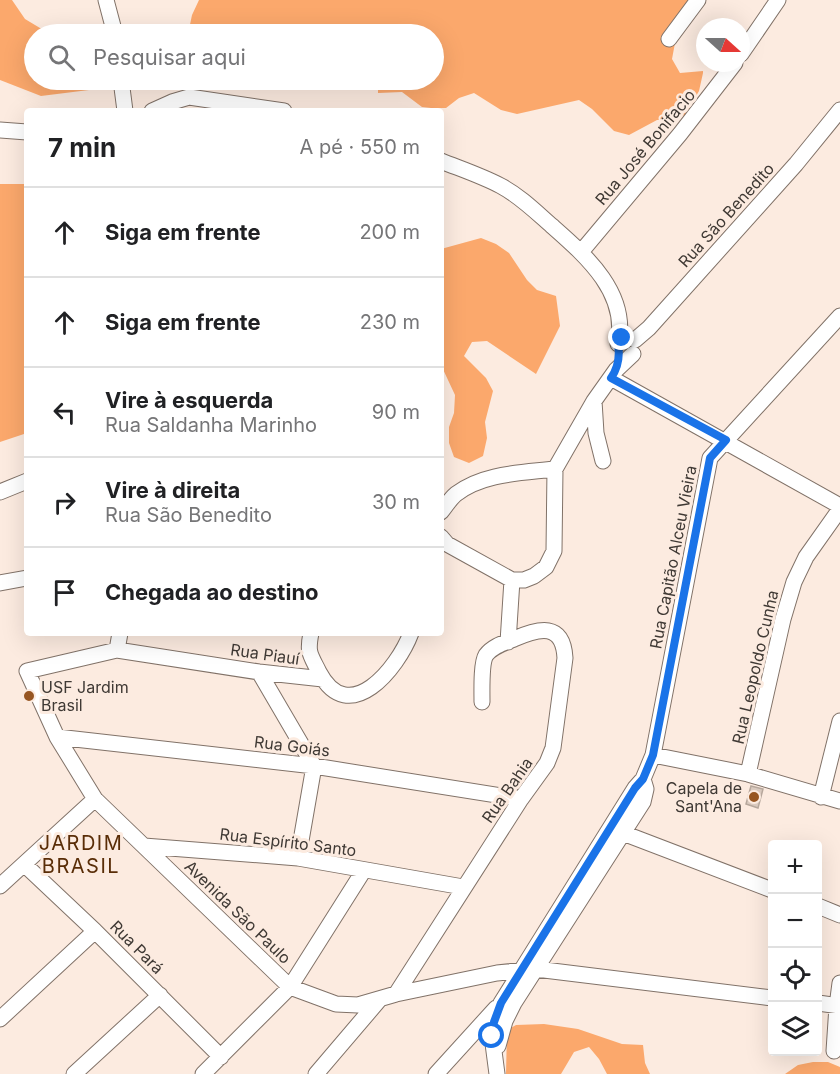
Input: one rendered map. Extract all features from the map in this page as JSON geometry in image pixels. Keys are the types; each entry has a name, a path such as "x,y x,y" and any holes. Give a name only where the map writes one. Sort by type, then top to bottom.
{"street":[{"path":"106,0 112,24"},
{"path":"669,39 698,0"},
{"path":"750,41 778,0"},
{"name":"Rua José Bonifacio","path":"581,252 680,134 728,72"},
{"path":"122,90 124,108"},
{"path":"159,108 189,97 264,108"},
{"name":"Rua São Benedito","path":"555,469 594,401 614,374 626,343 649,328 796,164 840,110"},
{"path":"0,130 24,132"},
{"path":"444,162 501,187 526,203 581,252 603,277 614,298 626,343"},
{"name":"Rua Capitão Alceu Vieira","path":"506,1005 616,831 643,802 646,789 643,779 653,755 710,458 840,316"},
{"path":"614,374 840,507"},
{"path":"594,401 596,433 603,460"},
{"path":"444,508 455,495 486,479 555,469 554,551 546,567 534,576 524,580 512,580 444,544"},
{"path":"0,492 24,482"},
{"name":"Rua Leopoldo Cunha","path":"748,774 783,619 794,582 806,557 840,507"},
{"path":"0,583 24,579"},
{"path":"508,642 512,580"},
{"name":"Rua Bahia","path":"396,994 463,887 547,763 553,747 565,657 565,645 559,637 550,631 540,629 493,648 484,658 482,702"},
{"path":"117,650 119,636"},
{"path":"300,636 323,679 335,692 349,696 361,694 373,686 393,665 406,647 410,636"},
{"path":"308,650 310,636"},
{"name":"Rua Piauí","path":"27,671 117,650 259,672 323,679"},
{"name":"Avenida São Paulo","path":"27,671 57,737 95,799 290,987 336,1004 358,1005 396,994 528,969 768,998"},
{"path":"259,672 314,766 298,858"},
{"path":"820,797 840,721"},
{"name":"Rua Goiás","path":"57,737 314,766 521,799"},
{"path":"653,755 748,774 840,801"},
{"path":"0,886 95,799"},
{"path":"616,831 768,888"},
{"name":"Rua Espírito Santo","path":"144,846 298,858 463,887"},
{"name":"Rua Pará","path":"25,865 221,1056"},
{"path":"203,1074 290,987 364,870"},
{"path":"822,908 840,915"},
{"path":"0,1019 95,931"},
{"path":"834,1051 840,983"},
{"path":"74,1074 160,995"},
{"path":"316,1074 380,999"},
{"path":"822,1004 838,1006"},
{"path":"497,1074 492,1036 494,1022 506,1005"},
{"path":"436,1074 506,1005"}],"shaded area":[{"path":"0,0 12,0 25,19 33,24 24,24 24,89 0,80"},
{"path":"199,0 698,0 675,43 672,59 680,73 703,73 699,91 685,115 672,120 657,120 629,135 614,131 592,109 579,100 517,114 501,110 474,93 459,98 446,108 431,108 422,107 402,92 378,93 378,90 444,90 444,24 190,24"},
{"path":"26,90 89,90 41,96"},
{"path":"0,184 24,184 24,434 0,442"},
{"path":"481,238 496,244 509,253 527,280 537,290 556,296 560,326 536,374 487,341 472,342 464,356 486,378 493,391 485,422 487,438 483,456 469,463 454,457 449,443 449,427 454,413 455,395 444,371 444,248"},
{"path":"544,1024 578,1029 622,1044 643,1045 645,1063 650,1074 607,1074 589,1047 574,1052 561,1074 506,1074 507,1030 516,1025"},
{"path":"828,1062 840,1067 840,1074 785,1074 798,1065"}],"building":[{"name":"Capela de Sant'Ana","path":"751,786 763,789 758,808 746,804"}],"place":[{"name":"USF Jardim Brasil","path":"29,696"},
{"name":"Capela de Sant'Ana","path":"754,797"}],"district":[{"name":"JARDIM BRASIL","path":"81,854"}],"route":[{"path":"492,1036 501,1003 538,941 635,788 643,779 653,755 710,458 726,440 611,378 616,370 618,344 622,338"}]}
